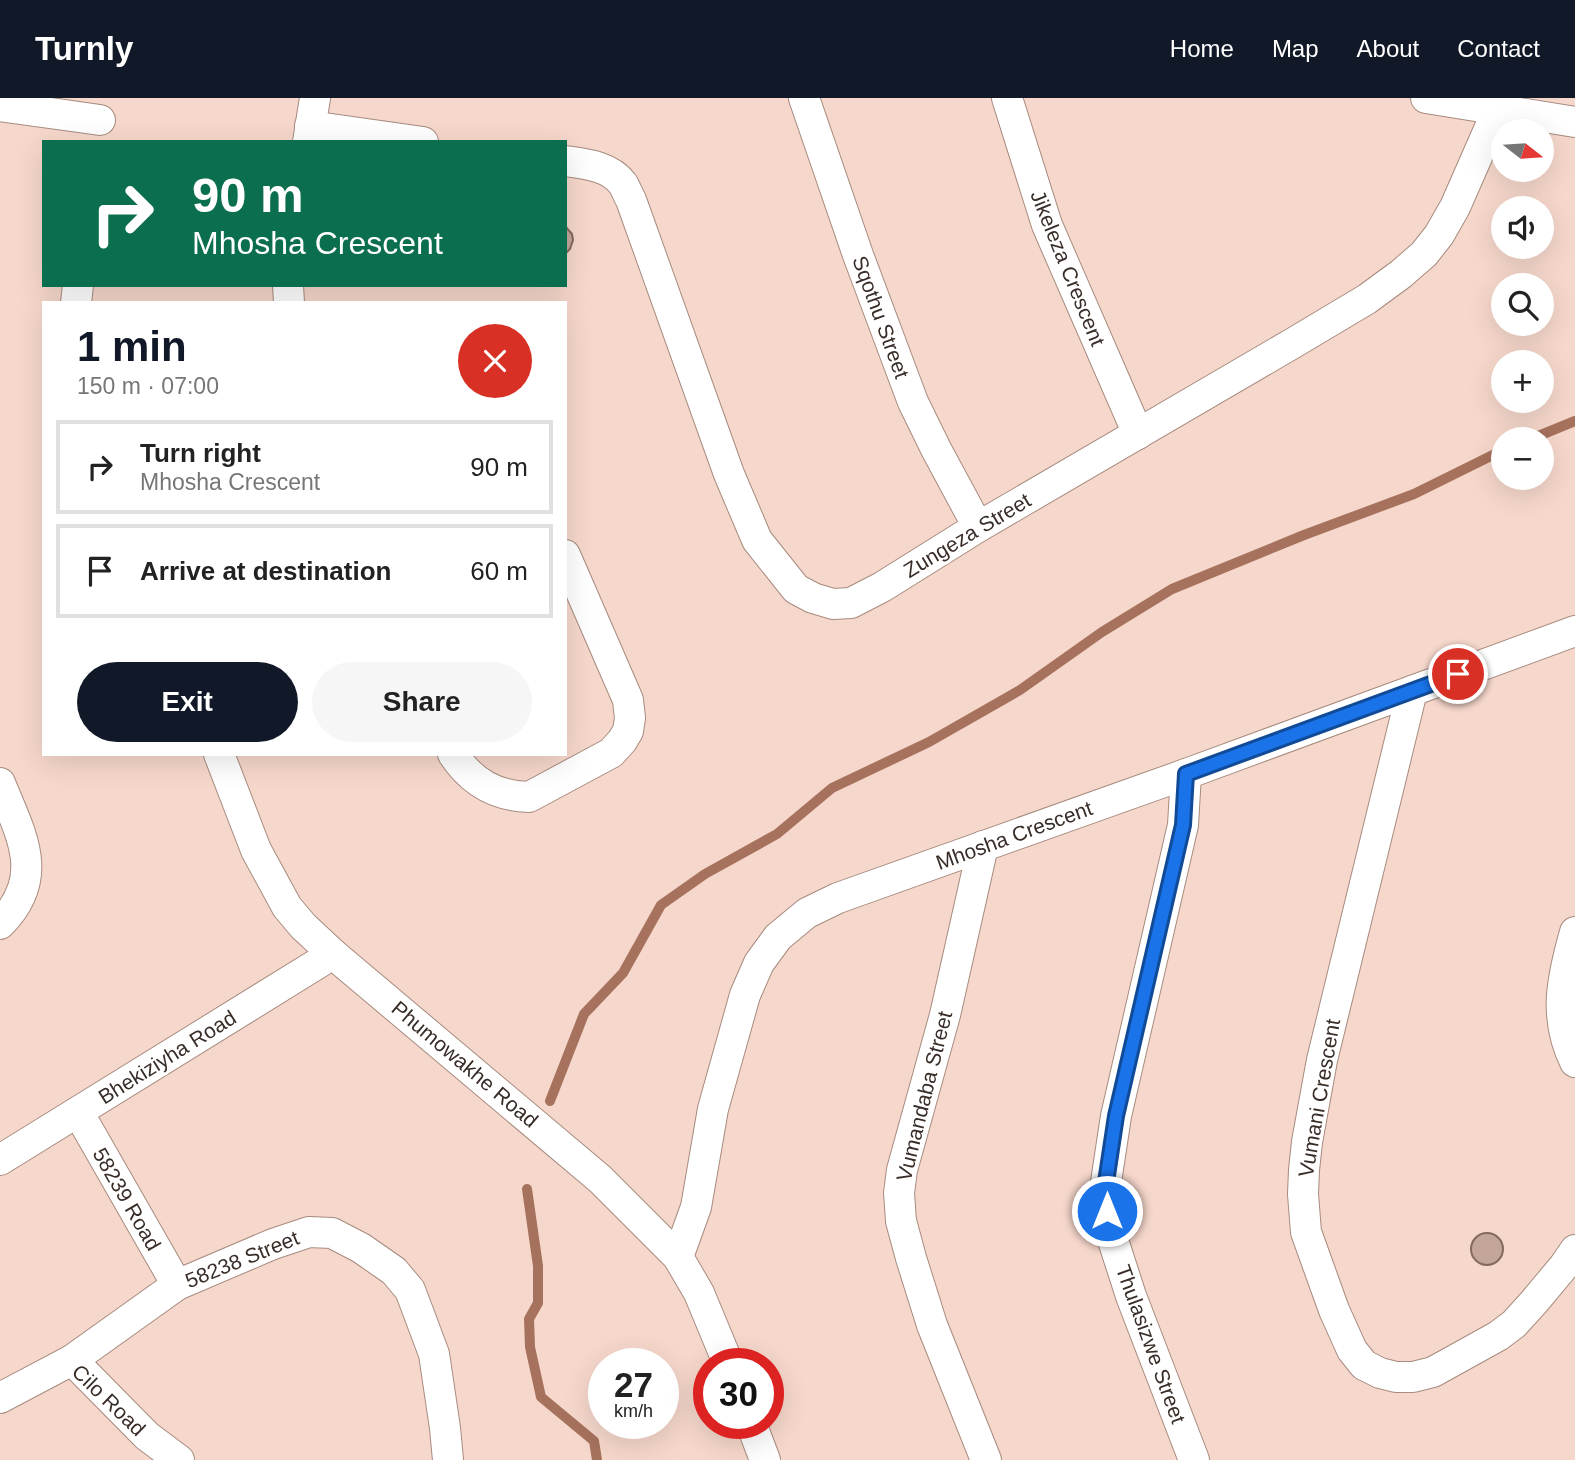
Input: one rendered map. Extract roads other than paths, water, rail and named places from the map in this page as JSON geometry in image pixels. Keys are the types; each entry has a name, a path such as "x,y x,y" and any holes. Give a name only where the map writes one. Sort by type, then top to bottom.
{"street":[{"name":"Sqothu Street","path":"804,98 858,255 913,402 978,527"},
{"name":"Jikeleza Crescent","path":"1007,98 1048,225 1138,434"},
{"path":"1426,98 1575,122"},
{"path":"0,106 100,120"},
{"name":"Zungeza Street","path":"567,161 593,165 611,173 623,184 729,474 757,540 796,589 833,604 851,603 883,587 978,527 1367,299 1401,274 1424,254 1439,235 1455,207 1498,109"},
{"path":"311,122 412,140"},
{"path":"455,756 482,785 514,797 529,797 611,753 628,731 628,700 567,560"},
{"name":"Mhosha Crescent","path":"678,1258 696,1207 713,1110 745,995 759,962 778,937 807,913 838,898 1575,631"},
{"name":"Vumani Crescent","path":"1412,691 1322,1060 1304,1170 1306,1232 1334,1310 1352,1350 1364,1365 1396,1377 1413,1377 1433,1372 1498,1336 1514,1324 1534,1302 1575,1250"},
{"name":"Phumowakhe Road","path":"220,756 256,850 287,907 303,926 600,1179 678,1258 699,1293 722,1348"},
{"name":"Thulasizwe Street","path":"1186,774 1183,825 1116,1116 1106,1182 1107,1211 1112,1237 1131,1296 1194,1460"},
{"path":"0,783 19,831 27,865 22,895 0,924"},
{"name":"Vumandaba Street","path":"983,846 945,1015 902,1170 899,1193 901,1221 932,1325 986,1460"},
{"path":"1575,932 1566,962 1562,1023 1575,1062"},
{"name":"Bhekiziyha Road","path":"0,1160 333,954"},
{"name":"58239 Road","path":"78,1112 177,1285"},
{"name":"58238 Street","path":"72,1360 177,1285 273,1244 309,1232 332,1233 361,1248 394,1271 410,1290 434,1354 448,1460"},
{"name":"Cilo Road","path":"0,1398 72,1360 147,1436 179,1460"},
{"path":"757,1439 765,1460"}],"waterway":[{"path":"1554,430 1575,421"},
{"path":"550,1101 584,1014 623,973 661,905 705,874 777,834 832,788 929,742 1020,690 1102,632 1172,589 1414,494 1491,456"},
{"path":"527,1189 538,1266 538,1303 529,1319 530,1347 541,1397 594,1441 597,1460"}]}
